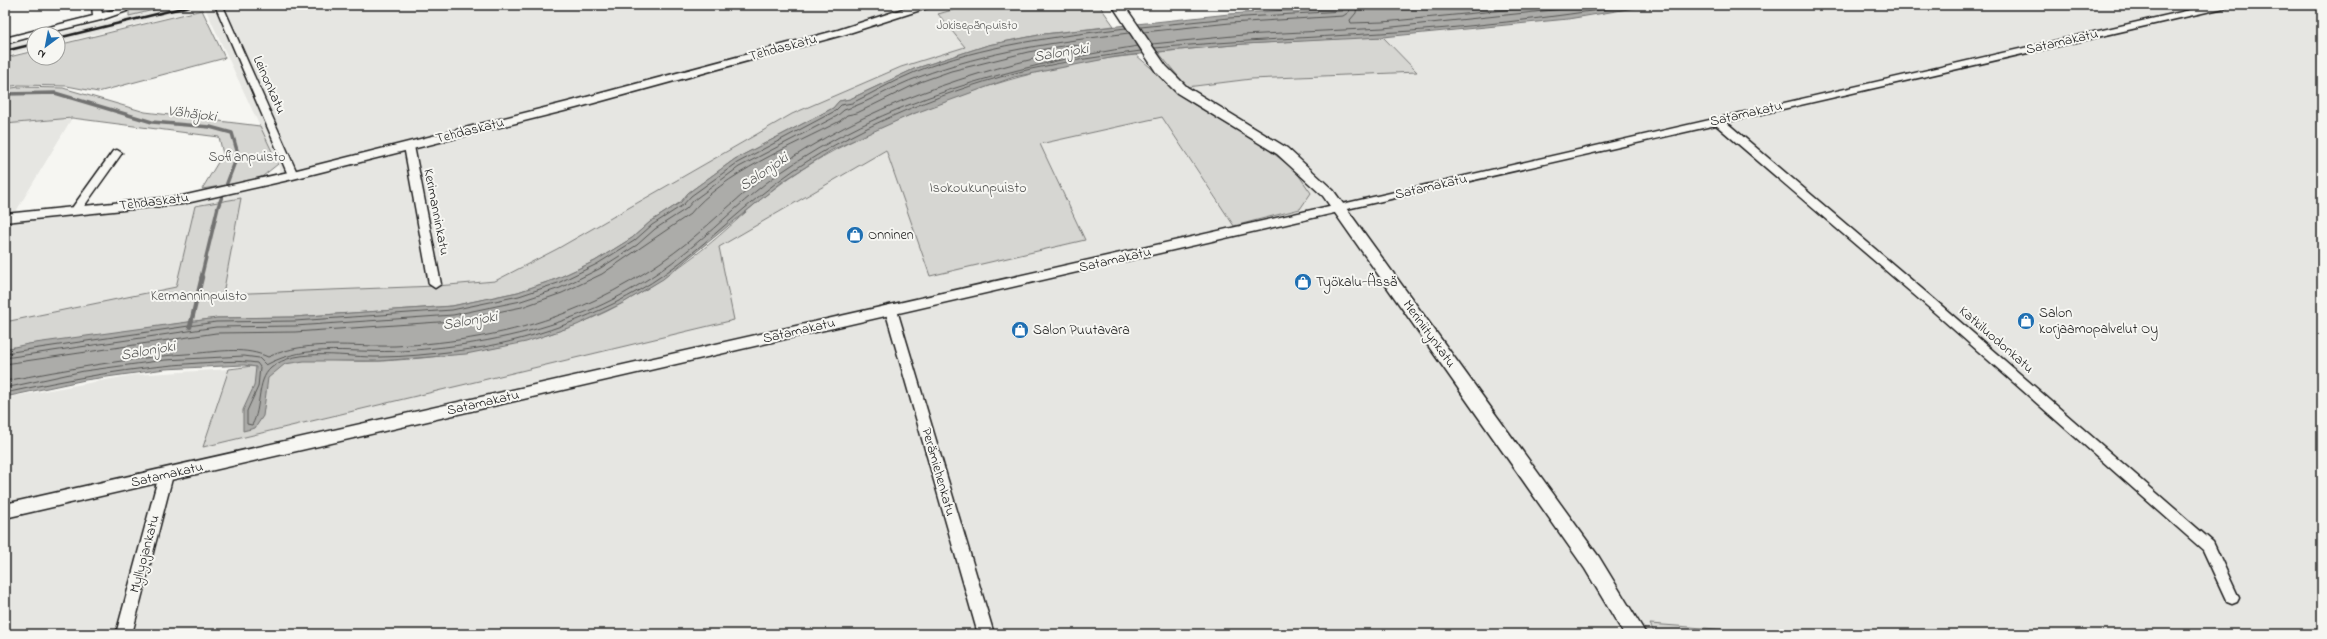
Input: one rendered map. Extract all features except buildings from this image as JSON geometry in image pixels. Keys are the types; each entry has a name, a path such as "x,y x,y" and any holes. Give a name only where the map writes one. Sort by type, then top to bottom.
{"main road":[{"name":"Meriniitynkatu","path":"1119,7 1161,69 1182,90 1282,151 1328,193 1592,563 1635,634"}],"street":[{"path":"96,5 98,18"},
{"name":"Tehdaskatu","path":"5,218 182,200 236,189 572,105 827,36 926,5"},
{"name":"Satamakatu","path":"5,511 2224,5"},
{"name":"Leinonkatu","path":"219,6 293,175"},
{"path":"5,41 122,12"},
{"name":"Katkiluodonkatu","path":"1718,121 2208,546 2232,598"},
{"name":"Kerimanninkatu","path":"408,146 435,284"},
{"path":"76,210 117,153"},
{"name":"Perämiehenkatu","path":"891,310 986,634"},
{"name":"Myllyojankatu","path":"124,634 166,475"}],"shaded area":[{"path":"174,5 941,5 946,12 938,15 965,47 901,67 792,114 557,249 495,281 5,322 5,124 72,118 15,213 199,193 282,174 205,8 66,41 66,32"},
{"path":"1652,5 2322,5 2322,634 1783,634 1650,624 1655,634 5,634 5,398 133,375 229,369 204,447 733,320 719,247 886,150 930,275 1085,240 1040,144 1162,117 1219,205 1295,170 1265,147 1193,104 1173,89 1251,79 1417,72 1383,37 1568,19"},
{"path":"26,41 26,51 5,56 5,46"}],"green space":[{"path":"140,5 174,5 129,16 129,8"},
{"name":"Kermanninpuisto","path":"970,5 1099,5 1114,26 1044,34 988,45 914,69 850,99 839,101 833,108 735,159 688,193 681,202 650,222 632,238 595,261 556,279 518,292 452,306 294,317 217,318 5,349 5,322 176,287 195,206 241,198 223,294 437,286 495,281 557,249 792,114 901,67 965,47 938,14"},
{"path":"202,10 225,58 98,92 67,86 19,85 5,87 5,58 26,53 26,66 66,66 66,43"},
{"path":"1383,37 1417,72 1251,79 1187,87 1158,52 1244,44"},
{"name":"Isokoukunpuisto","path":"1136,55 1193,104 1265,147 1295,170 1311,193 1300,209 1234,226 1162,117 1040,144 1085,240 930,276 886,150 719,247 734,320 203,447 229,369 278,362 307,360 373,361 431,357 504,346 552,333 608,311 639,294 709,245 760,200 782,183 818,159 856,139 935,105 1009,80 1084,62"},
{"name":"Sofianpuisto","path":"19,87 63,88 145,112 260,126 278,164 258,180 202,189 223,154 219,137 72,118 5,124 5,89"},
{"path":"1650,624 1783,634 1655,634"}],"water":[{"name":"Salonjoki","path":"1363,5 1652,5 1568,19 1383,37 1244,44 1158,52 1115,57 1014,77 910,115 832,150 782,182 663,279 623,303 577,325 526,342 466,354 379,361 304,361 285,364 268,378 263,416 255,428 243,431 243,410 254,386 256,367 244,365 165,369 85,380 5,397 5,349 28,344 217,318 294,317 452,306 518,292 556,279 595,261 632,238 650,222 681,202 688,193 735,159 833,108 839,101 850,99 914,69 988,45 1044,34 1229,14"}],"waterway":[{"name":"Vähäjoki","path":"5,94 55,93 152,122 210,127 232,133 238,154 218,207 201,278"},
{"name":"Vähäjoki","path":"190,327 202,277"}],"railway":[{"path":"66,36 194,5"},
{"path":"5,51 26,46"}],"place":[{"name":"Onninen","path":"855,235"},
{"name":"Työkalu-Ässä","path":"1303,282"},
{"name":"Salon korjaamopalvelut Oy","path":"2026,321"},
{"name":"Salon Puutavara","path":"1020,330"}],"park label":[{"name":"Jokisepänpuisto","path":"977,26"}]}
